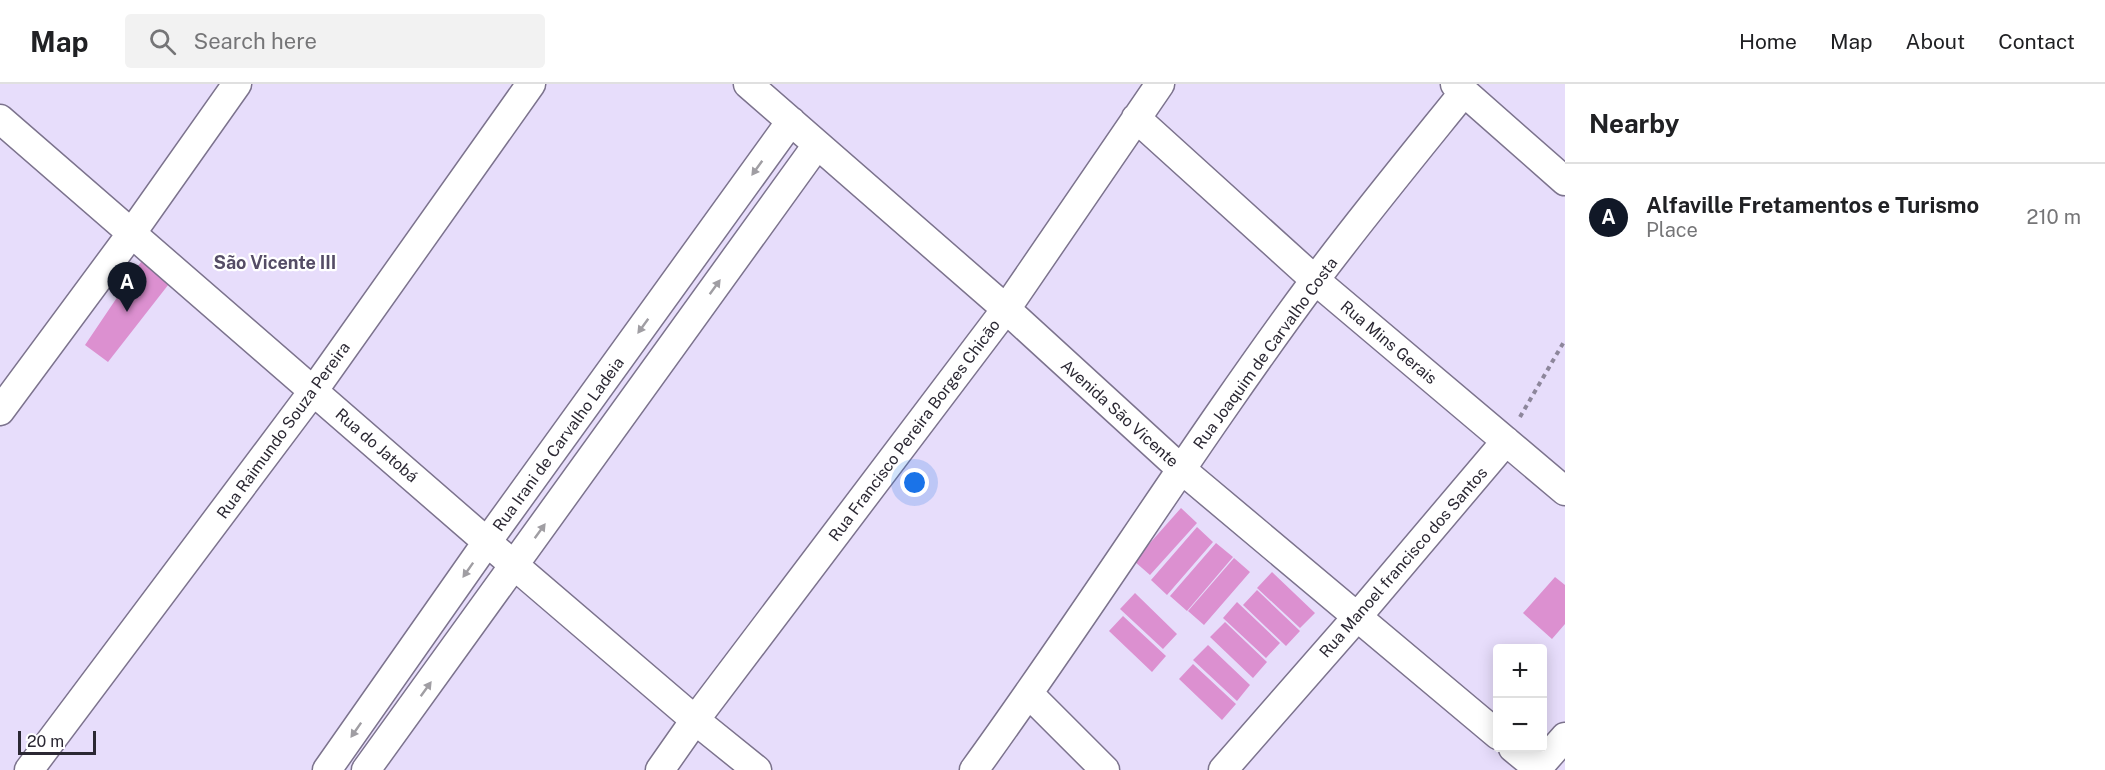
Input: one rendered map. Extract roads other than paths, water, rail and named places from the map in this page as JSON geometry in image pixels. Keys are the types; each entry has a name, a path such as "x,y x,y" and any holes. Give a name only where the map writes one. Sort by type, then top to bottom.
{"street":[{"path":"0,411 131,234 237,84"},
{"name":"Rua Raimundo Souza Pereira","path":"29,770 314,390 531,84"},
{"name":"Avenida São Vicente","path":"748,84 1006,309 1181,469 1493,732"},
{"name":"Rua Francisco Pereira Borges Chicão","path":"660,770 695,720 1006,309 1160,84"},
{"path":"1459,88 1565,181"},
{"name":"Rua Joaquim de Carvalho Costa","path":"974,770 1029,694 1181,469 1315,280 1459,88"},
{"name":"Rua Mins Gerais","path":"1136,118 1315,280 1565,491"},
{"name":"Rua do Jatobá","path":"0,119 487,542 757,770"},
{"name":"Rua Irani de Carvalho Ladeia","path":"327,770 487,542 791,121"},
{"path":"366,770 818,145"},
{"name":"Rua Manoel francisco dos Santos","path":"1223,770 1357,617 1506,441"},
{"path":"1029,694 1105,770"},
{"path":"1519,752 1538,769 1565,737"}],"place":[{"name":"Alfaville Fretamentos e Turismo","path":"127,312"}],"district":[{"name":"São Vicente III","path":"275,263"}]}
